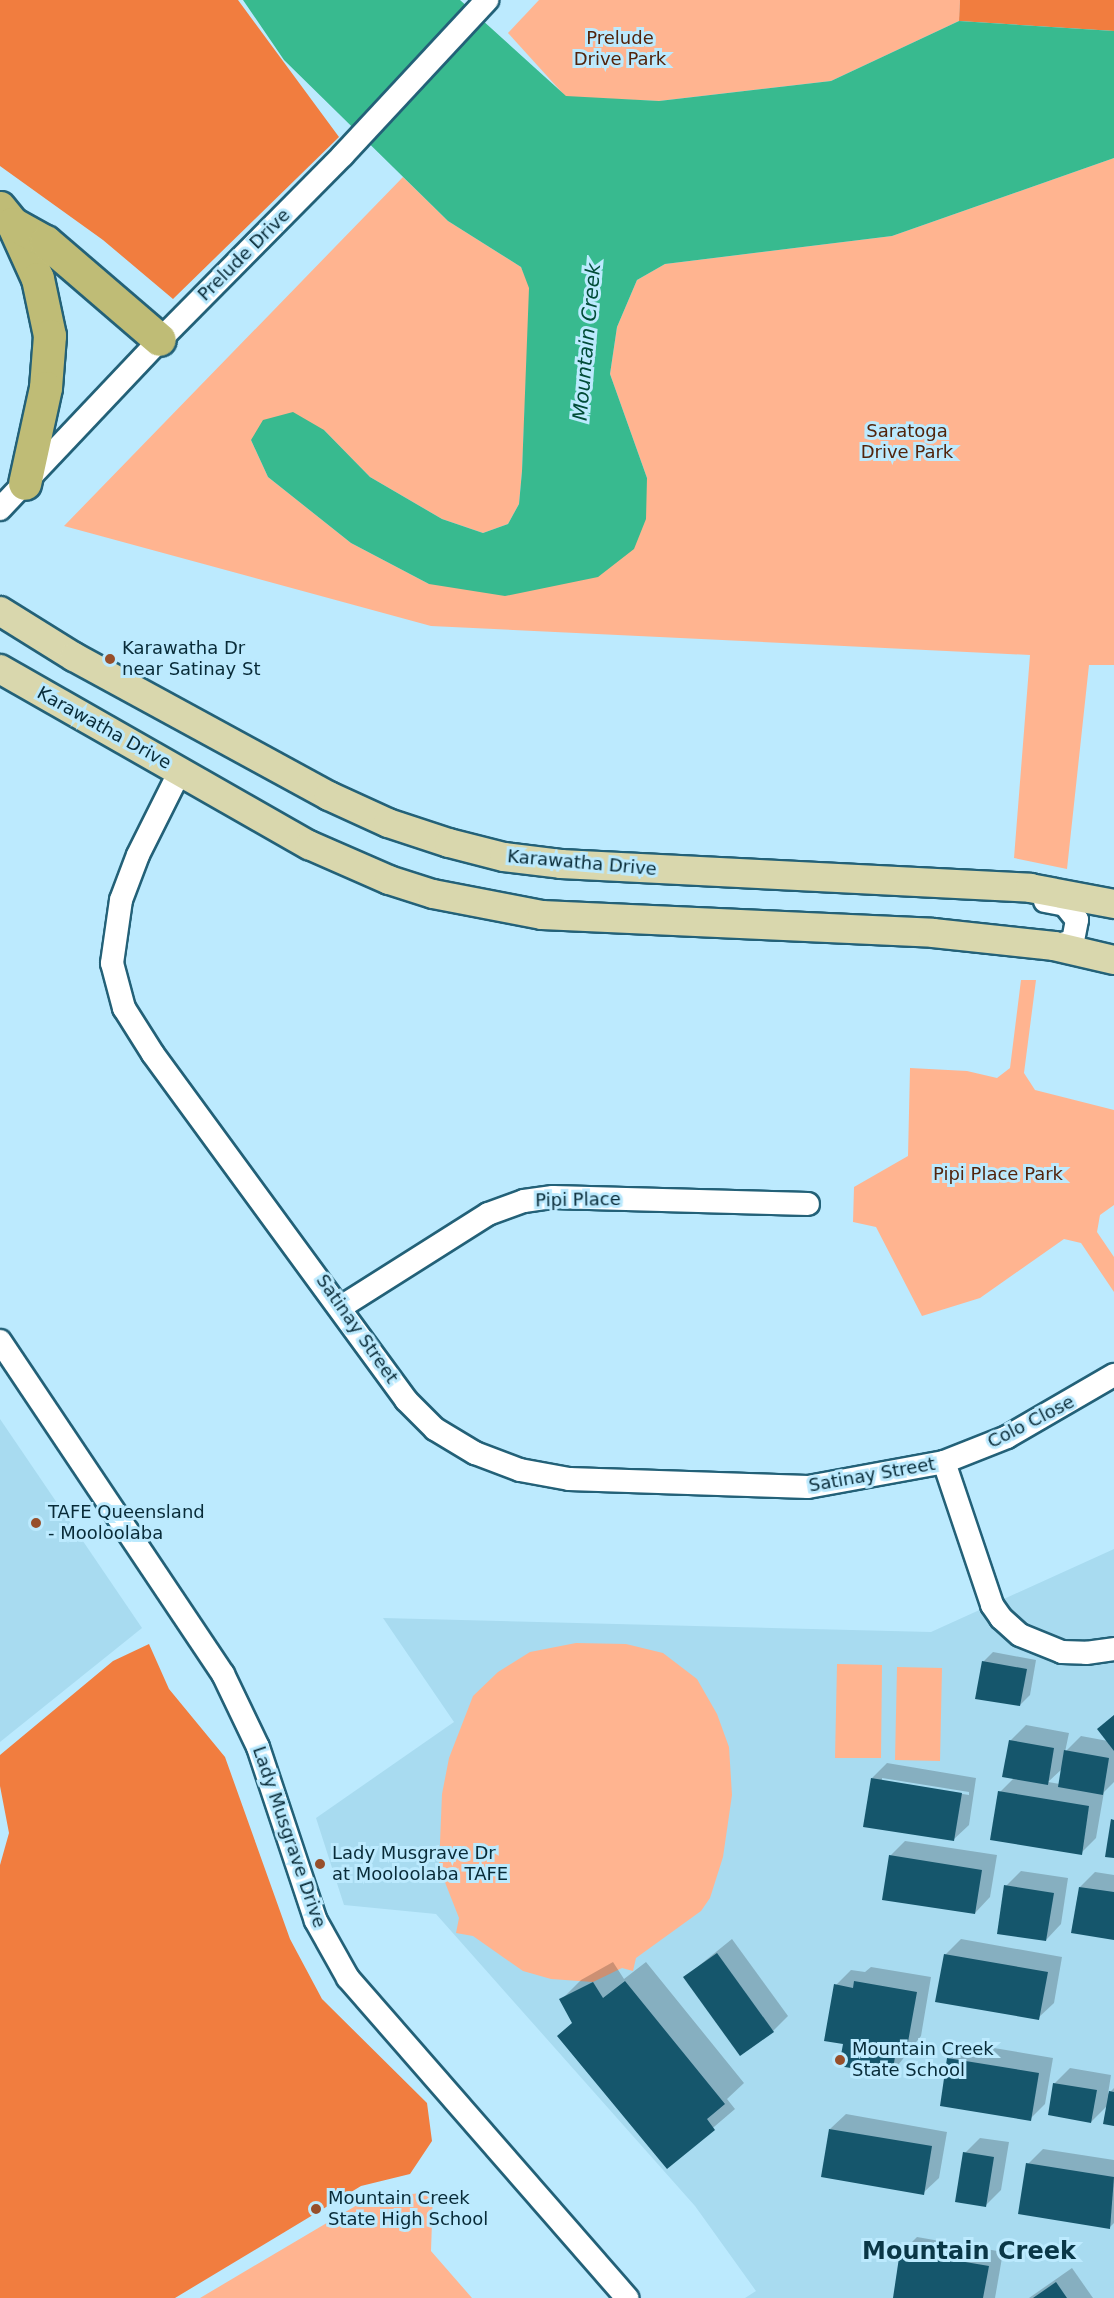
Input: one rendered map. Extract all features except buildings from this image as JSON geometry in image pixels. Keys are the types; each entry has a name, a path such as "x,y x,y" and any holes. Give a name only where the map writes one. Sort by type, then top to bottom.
{"highway":[{"path":"7,216 46,242 160,340"},
{"path":"7,216 38,279 50,336 46,388 25,484"}],"main road":[{"name":"Karawatha Drive","path":"0,611 74,657 329,796 388,823 449,843 504,857 561,864 1030,888 1114,904"},
{"name":"Karawatha Drive","path":"0,669 346,862 433,894 506,910 580,918 933,933 1054,946 1114,960"}],"street":[{"name":"Prelude Drive","path":"0,509 160,340 344,155 487,0"},
{"name":"Satinay Street","path":"180,771 138,855 121,900 112,963 124,1008 153,1054 341,1306 406,1400 435,1429 475,1453 520,1470 569,1479 808,1487 944,1462"},
{"path":"968,884 1001,896 1065,905 1077,920 1076,934 1073,941 1054,946"},
{"name":"Pipi Place","path":"341,1306 488,1214 524,1201 553,1197 808,1204"},
{"name":"Lady Musgrave Drive","path":"0,1341 224,1674 258,1746 316,1921 348,1978 627,2298"},
{"name":"Colo Close","path":"944,1462 1007,1437 1114,1375"},
{"path":"944,1462 992,1605 1020,1635 1050,1648 1086,1653 1114,1648"}],"shaded area":[{"path":"0,0 238,0 339,137 173,299 103,240 0,166"},
{"path":"960,0 1114,0 1114,31 959,21"},
{"name":"TAFE Queensland - Mooloolaba","path":"0,1419 142,1628 0,1742"},
{"name":"Mountain Creek State School","path":"1114,1549 1114,2298 745,2298 756,2291 695,2206 436,1914 344,1905 316,1818 454,1722 383,1618 931,1632"},
{"path":"149,1644 169,1689 225,1757 290,1939 322,1999 427,2103 432,2141 410,2174 361,2186 175,2298 0,2298 0,1865 9,1833 0,1786 0,1755 113,1661"}],"green space":[{"name":"Prelude Drive Park","path":"539,0 960,0 959,21 831,81 659,101 566,97 508,33"},
{"name":"Saratoga Drive Park","path":"1114,158 1114,665 1089,665 1067,869 1014,858 1030,655 431,626 64,526 403,177 448,221 521,267 530,288 519,504 508,524 483,533 442,519 370,477 324,430 251,440 268,477 351,543 429,584 647,478 610,374 617,327 637,280 665,264 892,236"},
{"name":"Pipi Place Park","path":"1021,980 1036,980 1024,1073 1035,1090 1114,1110 1114,1205 1100,1215 1097,1232 1114,1257 1114,1292 1081,1243 1064,1239 980,1298 922,1316 876,1227 853,1222 854,1187 908,1156 910,1068 967,1071 997,1078 1010,1068"},
{"path":"576,1643 626,1644 663,1653 697,1679 717,1714 729,1747 732,1795 723,1857 710,1898 701,1911 636,1958 633,1971 622,1968 593,1982 551,1979 523,1971 473,1936 456,1933 459,1918 439,1867 442,1794 449,1758 473,1696 498,1672 530,1652"},
{"path":"837,1664 882,1665 881,1758 835,1758"},
{"path":"897,1667 942,1668 940,1761 895,1760"},
{"path":"433,2192 431,2251 472,2298 200,2298 369,2198"}],"water":[{"path":"243,0 460,0 566,96 659,101 831,81 959,21 1114,31 1114,158 892,236 665,264 637,280 617,327 610,374 647,478 646,519 634,549 598,577 505,596 429,584 351,543 268,477 251,440 263,420 293,412 324,430 370,477 442,519 483,533 508,524 519,504 522,471 529,288 521,267 448,221 284,60"}],"place":[{"name":"Karawatha Dr near Satinay St","path":"110,659"},
{"name":"TAFE Queensland - Mooloolaba","path":"36,1523"},
{"name":"Lady Musgrave Dr at Mooloolaba TAFE","path":"320,1864"},
{"name":"Mountain Creek State School","path":"840,2060"},
{"name":"Mountain Creek State High School","path":"316,2209"}],"district":[{"name":"Mountain Creek","path":"969,2252"}]}
